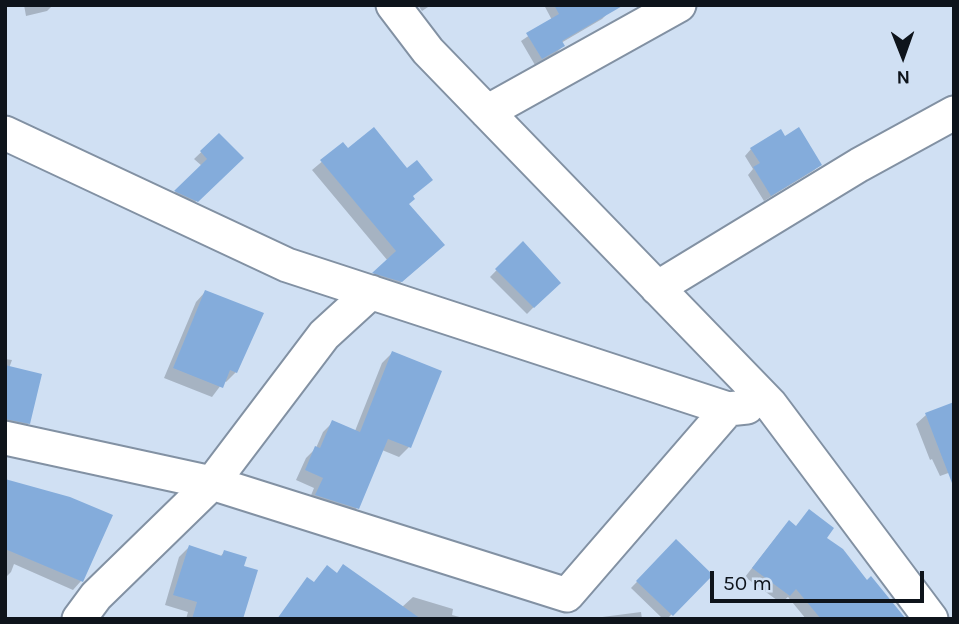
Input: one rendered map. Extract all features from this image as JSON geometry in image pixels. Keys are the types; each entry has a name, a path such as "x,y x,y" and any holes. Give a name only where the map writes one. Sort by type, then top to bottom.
{"street":[{"path":"393,5 428,51 770,404 931,619"},
{"path":"487,112 680,5"},
{"path":"657,288 859,165 954,113"},
{"path":"5,133 287,265 728,408 770,404"},
{"path":"79,619 96,596 212,483 324,335 371,292"},
{"path":"5,438 212,483 567,595 728,408"}],"building":[{"path":"554,5 624,5 562,41 565,46 542,59 526,33 559,14"},
{"path":"374,127 407,168 417,160 433,180 413,196 415,199 409,204 445,245 402,282 372,273 396,251 320,160 343,142 348,148"},
{"path":"799,127 822,165 771,196 753,167 760,163 750,148 781,129 785,136"},
{"path":"219,133 244,158 198,202 174,191 207,159 200,151"},
{"path":"523,241 561,283 534,308 495,269"},
{"path":"205,290 264,313 237,373 230,370 223,388 173,368"},
{"path":"392,351 442,371 411,448 388,439 359,509 315,495 323,478 305,470 315,446 320,448 332,420 360,432"},
{"path":"5,365 42,374 30,424 5,419"},
{"path":"954,402 954,483 952,483 925,413"},
{"path":"5,479 70,497 113,515 83,582 5,549"},
{"path":"809,509 834,528 827,538 843,549 867,580 871,576 906,619 821,619 796,589 790,596 752,568 789,520 796,526"},
{"path":"676,539 713,575 673,616 636,581"},
{"path":"189,545 222,556 224,550 247,557 244,566 258,570 243,619 192,619 197,602 173,595"},
{"path":"343,564 421,619 277,619 307,577 314,582 327,565 337,573"}]}
